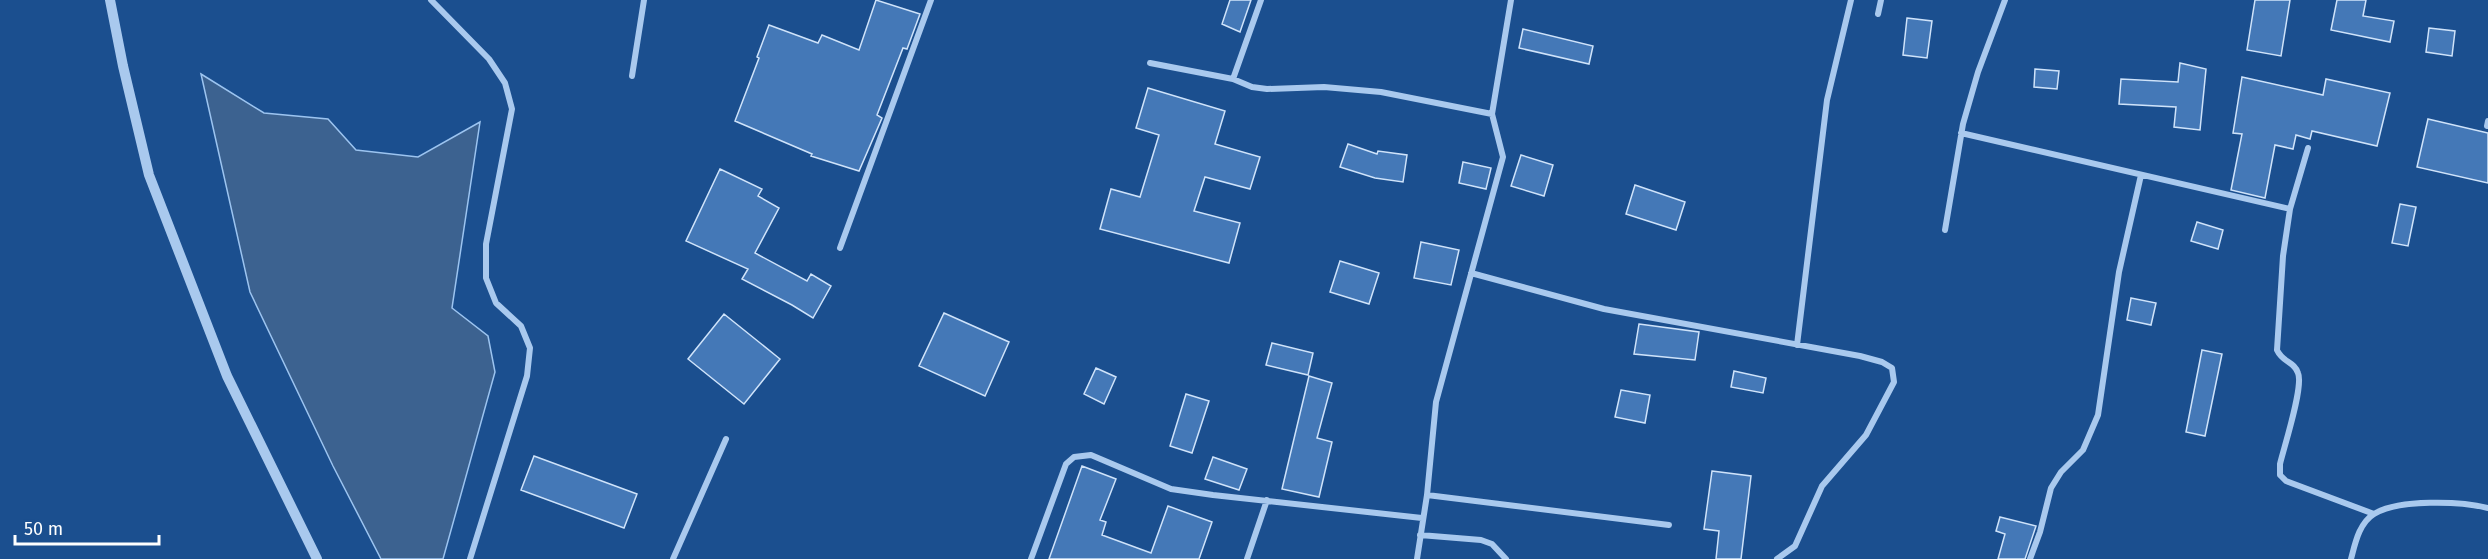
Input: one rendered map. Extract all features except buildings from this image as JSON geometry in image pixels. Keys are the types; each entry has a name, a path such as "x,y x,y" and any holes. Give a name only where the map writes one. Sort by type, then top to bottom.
{"street":[{"path":"110,0 149,175 227,376 317,559"},
{"path":"431,0 489,59 505,83 512,109 486,244 486,278 496,303 521,326 530,348 527,376 470,559"},
{"path":"632,76 644,0"},
{"path":"840,248 931,0"},
{"path":"1233,79 1261,0"},
{"path":"1417,559 1427,495 1436,402 1503,157 1492,114 1511,0"},
{"path":"1797,345 1827,100 1851,0"},
{"path":"1878,14 1881,0"},
{"path":"1945,230 1961,133 1978,72 2005,0"},
{"path":"1150,63 1233,79 1251,87 1267,89 1324,87 1381,92 1492,114"},
{"path":"2487,126 2488,121"},
{"path":"1961,133 2290,209"},
{"path":"2308,148 2290,209 2283,256 2277,350 2282,359 2294,366 2300,375 2298,393 2280,464 2280,475 2286,481 2374,514"},
{"path":"2030,559 2040,532 2051,488 2061,472 2083,450 2098,415 2119,272 2141,175"},
{"path":"1471,273 1604,309 1882,362 1892,368 1894,382 1866,435 1822,486 1795,546 1777,559"},
{"path":"673,559 726,439"},
{"path":"1031,559 1066,464 1074,457 1091,455 1172,489 1422,518"},
{"path":"1427,495 1669,525"},
{"path":"1247,559 1267,500"},
{"path":"2351,559 2364,523 2374,514 2416,503 2488,508"},
{"path":"1420,535 1481,540 1492,544 1506,559"}],"water":[{"path":"201,74 264,113 328,119 356,150 418,157 480,122 452,308 488,336 495,372 443,559 381,559 333,466 250,292"}]}
